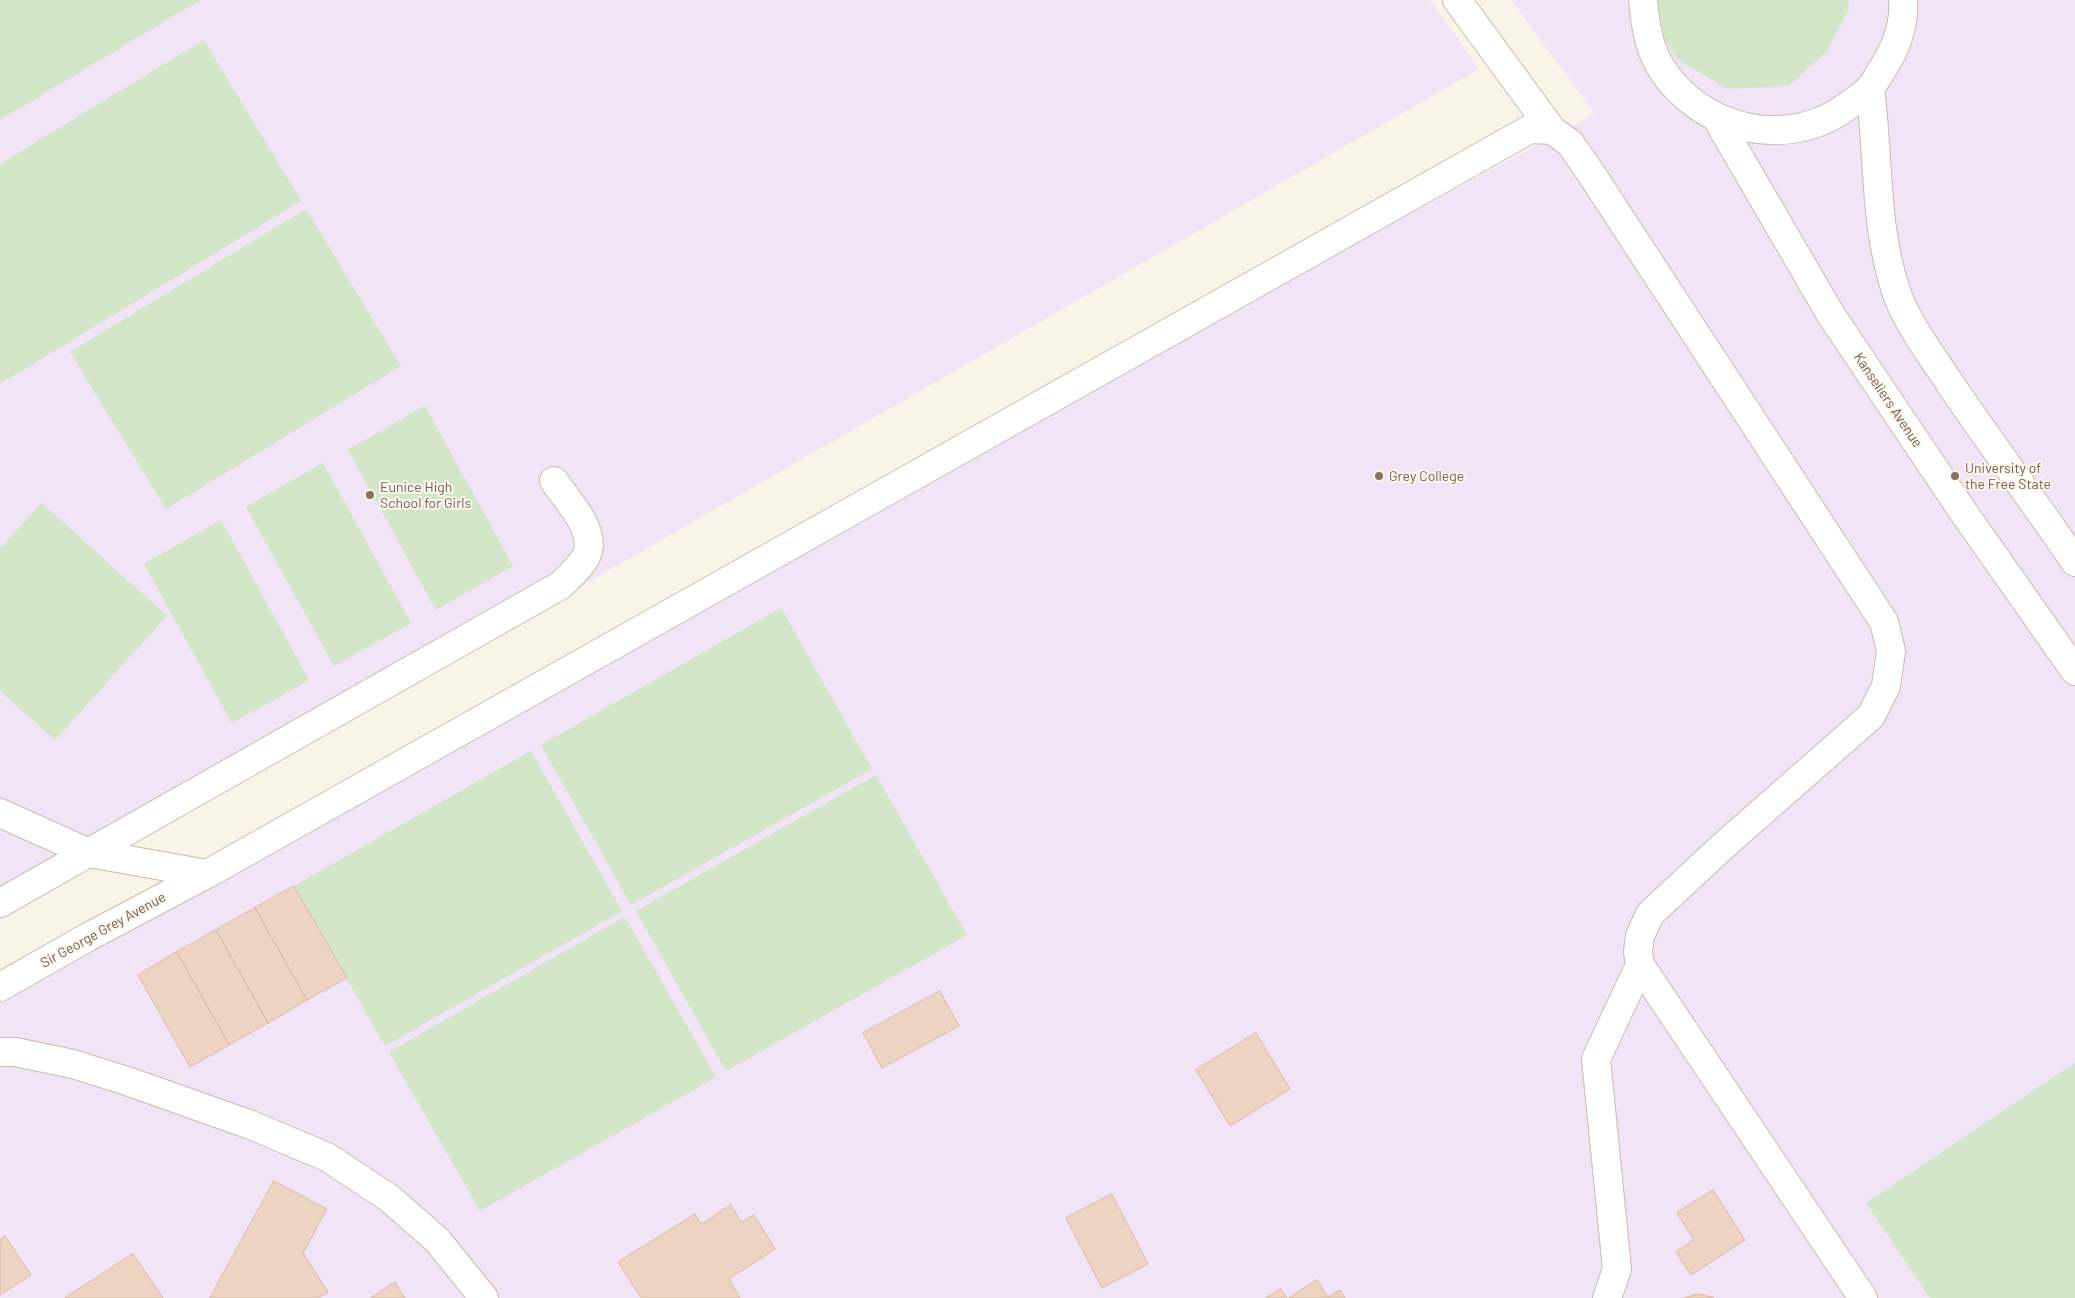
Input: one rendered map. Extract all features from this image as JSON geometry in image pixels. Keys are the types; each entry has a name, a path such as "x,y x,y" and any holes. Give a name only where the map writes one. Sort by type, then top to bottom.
{"street":[{"path":"1458,0 1552,130 1570,142 1884,622 1890,652 1886,686 1871,716 1722,847 1650,914 1640,936 1638,952 1640,965 1863,1298"},
{"name":"Kanseliers Avenue","path":"1623,0 1645,28 1659,65 1684,97 1717,119 1757,130 1799,129 1837,114 1870,88 1893,52 1907,4"},
{"name":"Kanseliers Avenue","path":"1644,0 1645,28"},
{"path":"1870,88 1876,137 1878,196 1884,246 1896,293 1924,344 2075,562"},
{"name":"Kanseliers Avenue","path":"1717,119 1831,316 1964,513 2075,672"},
{"name":"Sir George Grey Avenue","path":"0,987 88,937 207,874 1530,129 1552,130"},
{"path":"0,903 561,585 574,572 588,551 588,544 586,530 554,481"},
{"path":"0,813 89,853 207,874"},
{"path":"1607,1298 1617,1269 1596,1059 1640,965"},
{"path":"0,1052 15,1052 73,1064 127,1081 251,1125 327,1157 389,1198 437,1240 484,1298"}],"shaded area":[{"name":"Eunice High School for Girls","path":"0,0 1430,0 1479,69 0,921"},
{"name":"Grey College","path":"1511,0 2075,0 2075,1298 0,1298 0,973 1595,114"}],"green space":[{"path":"0,0 200,0 0,120"},
{"path":"1649,0 1848,0 1849,9 1827,51 1789,86 1728,89 1677,59 1647,11"},
{"path":"204,40 301,201 0,384 0,164"},
{"path":"306,209 401,366 166,509 70,352"},
{"path":"425,406 513,566 436,610 348,450"},
{"path":"323,463 411,623 334,666 246,507"},
{"path":"42,503 167,616 55,740 0,691 0,549"},
{"path":"221,520 309,680 232,723 144,564"},
{"path":"781,608 872,769 631,905 541,745"},
{"path":"531,751 622,911 385,1046 294,886"},
{"path":"876,775 967,935 726,1071 636,911"},
{"path":"625,917 716,1077 480,1211 389,1052"},
{"path":"2075,1063 2075,1298 1930,1298 1866,1203"}],"building":[{"path":"294,886 347,978 307,1000 255,908"},
{"path":"255,908 307,1000 268,1023 216,930"},
{"path":"216,930 268,1023 229,1045 177,952"},
{"path":"177,952 229,1045 190,1067 138,975"},
{"path":"940,991 959,1026 882,1068 863,1033"},
{"path":"1256,1033 1290,1089 1230,1126 1196,1070"},
{"path":"274,1181 327,1209 303,1253 328,1292 318,1298 210,1298"},
{"path":"1713,1190 1745,1240 1691,1275 1676,1252 1694,1240 1677,1213"},
{"path":"1112,1194 1148,1264 1102,1288 1066,1218"},
{"path":"731,1205 741,1222 754,1215 775,1249 729,1279 740,1298 641,1298 618,1262 695,1214 701,1224"},
{"path":"5,1236 31,1275 0,1295 0,1240"},
{"path":"133,1254 163,1298 65,1298"},
{"path":"1317,1280 1328,1297 1340,1290 1345,1298 1289,1298"},
{"path":"395,1282 405,1298 371,1298"},
{"path":"1281,1289 1287,1298 1266,1298"},
{"path":"1698,1294 1712,1297 1714,1298 1684,1298"}],"place":[{"name":"Grey College","path":"1379,476"},
{"name":"University of the Free State","path":"1955,476"},
{"name":"Eunice High School for Girls","path":"370,495"}]}
